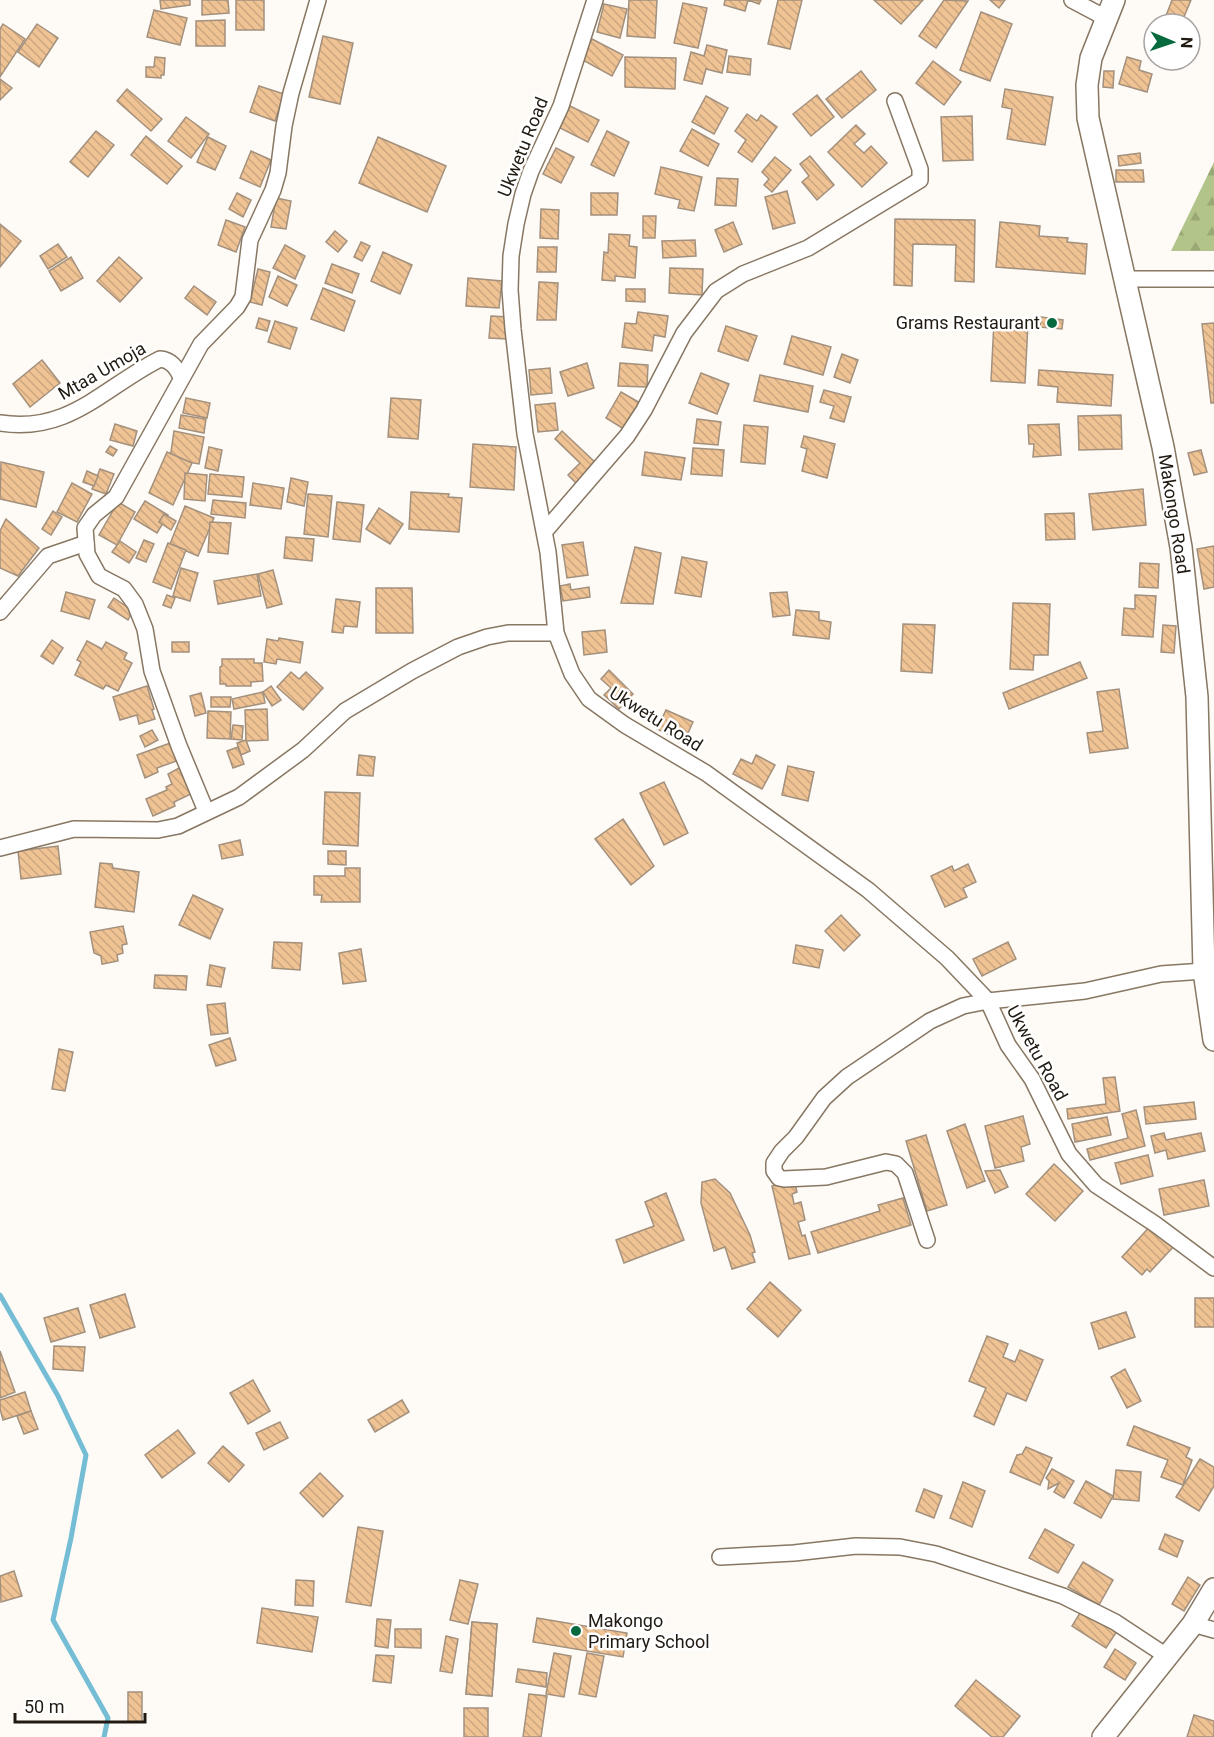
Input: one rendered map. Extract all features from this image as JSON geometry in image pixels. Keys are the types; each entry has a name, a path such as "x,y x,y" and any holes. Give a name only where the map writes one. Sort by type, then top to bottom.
{"street":[{"path":"206,811 152,671 145,629 135,604 124,589 99,576 87,554 85,528 89,521 116,497 201,344 237,307 243,297 250,240 278,174 291,93 318,0"},
{"name":"Ukwetu Road","path":"595,0 561,106 523,194 511,256 510,290 525,434 545,531 556,633 572,674 589,699 625,725 706,773 868,890 947,958 988,1001 1008,1045 1032,1079 1069,1154 1096,1185 1214,1268"},
{"path":"1072,0 1110,9"},
{"name":"Makongo Road","path":"1110,9 1091,58 1087,85 1088,118 1163,447 1181,547 1197,698 1204,971 1214,1040"},
{"path":"545,531 627,436 644,410 684,333 716,291 743,274 808,248 920,180 920,170 895,101"},
{"path":"1126,279 1214,279"},
{"name":"Mtaa Umoja","path":"0,423 17,426 42,424 74,413 160,359 174,365 181,377"},
{"path":"0,612 48,556 86,543"},
{"path":"0,848 74,829 158,830 178,826 238,797 282,767 345,711 458,647 487,637 508,633 556,633"},
{"path":"927,1240 905,1173 896,1164 886,1162 826,1177 784,1179 779,1178 774,1172 774,1162 802,1130 824,1098 847,1077 930,1021 963,1006 988,1001 1085,991 1161,974 1204,971"},
{"path":"720,1557 794,1553 856,1546 900,1547 936,1554 1063,1596 1114,1622 1168,1657"},
{"path":"1103,1737 1168,1657 1204,1627 1214,1589"}],"green space":[{"path":"1214,162 1214,251 1171,251"}],"building":[{"path":"160,0 190,0 190,5 161,9"},
{"path":"202,0 228,0 229,13 202,15"},
{"path":"236,0 264,0 264,30 236,30"},
{"path":"629,0 657,0 655,38 627,36"},
{"path":"725,0 748,0 745,11 724,5"},
{"path":"748,0 761,0 759,4"},
{"path":"778,0 802,0 790,49 768,44"},
{"path":"874,0 923,0 901,24"},
{"path":"944,0 968,1 936,48 919,36"},
{"path":"990,0 1005,0 999,8"},
{"path":"1172,0 1191,0 1186,12 1168,12"},
{"path":"683,3 707,8 698,48 674,43"},
{"path":"604,4 627,9 620,38 597,32"},
{"path":"154,10 187,18 180,45 147,37"},
{"path":"981,12 1012,24 990,81 960,70"},
{"path":"225,20 225,46 196,46 196,21"},
{"path":"3,24 25,39 0,77 0,29"},
{"path":"37,24 58,38 39,67 18,52"},
{"path":"323,36 353,43 340,104 309,97"},
{"path":"592,39 623,55 612,76 581,59"},
{"path":"707,45 727,50 722,73 706,69 702,84 684,80 691,52 704,56"},
{"path":"729,56 751,59 750,75 727,72"},
{"path":"155,57 165,58 164,75 161,75 161,78 146,77 146,67 154,67"},
{"path":"625,57 676,58 675,89 625,87"},
{"path":"1127,57 1141,61 1139,70 1152,74 1147,92 1119,84"},
{"path":"933,61 961,82 944,105 916,83"},
{"path":"861,71 876,90 842,118 826,99"},
{"path":"1104,71 1114,71 1113,88 1103,87"},
{"path":"0,79 12,88 0,100"},
{"path":"259,86 284,94 275,121 250,112"},
{"path":"127,89 162,119 151,131 117,101"},
{"path":"1005,89 1053,97 1045,145 1007,139 1012,109 1002,107"},
{"path":"817,95 834,117 811,136 793,114"},
{"path":"706,96 728,108 714,134 692,122"},
{"path":"570,106 599,120 588,142 560,128"},
{"path":"747,114 757,121 761,115 777,127 752,162 738,152 746,140 735,131"},
{"path":"972,116 973,160 943,161 941,117"},
{"path":"186,117 209,134 191,158 168,141"},
{"path":"856,125 865,134 854,144 864,153 871,146 887,163 862,187 828,152"},
{"path":"692,129 719,144 708,166 680,151"},
{"path":"96,131 114,145 88,177 70,162"},
{"path":"607,131 629,142 614,176 591,165"},
{"path":"146,136 182,166 167,184 131,155"},
{"path":"208,137 226,146 215,170 197,162"},
{"path":"378,137 446,166 427,212 359,183"},
{"path":"556,148 574,157 561,183 543,174"},
{"path":"251,151 271,160 260,187 240,178"},
{"path":"1140,153 1141,163 1119,166 1118,156"},
{"path":"810,156 834,185 817,200 802,182 809,176 800,164"},
{"path":"775,157 791,170 772,192 764,185 769,179 762,172"},
{"path":"661,167 702,177 694,211 678,208 680,200 655,194"},
{"path":"1116,170 1143,170 1144,182 1116,182"},
{"path":"717,178 738,179 736,206 715,205"},
{"path":"787,191 795,223 773,229 765,197"},
{"path":"237,193 251,200 243,217 229,209"},
{"path":"591,193 618,193 617,215 591,215"},
{"path":"276,198 291,201 286,229 271,227"},
{"path":"541,209 559,210 558,239 540,238"},
{"path":"643,216 656,216 655,238 643,238"},
{"path":"895,219 975,220 974,282 955,281 956,245 913,244 912,286 894,285"},
{"path":"226,220 245,227 236,252 218,245"},
{"path":"733,222 742,244 724,252 715,230"},
{"path":"1000,222 1040,226 1039,236 1068,238 1067,242 1087,244 1085,274 996,267"},
{"path":"0,224 21,241 0,267"},
{"path":"335,231 347,241 338,252 326,242"},
{"path":"609,234 630,235 629,246 637,247 635,278 615,276 615,281 602,280 604,252 608,253"},
{"path":"695,240 696,256 663,258 662,241"},
{"path":"361,242 370,246 362,261 354,257"},
{"path":"58,244 67,257 48,269 40,256"},
{"path":"285,245 305,256 295,279 273,268"},
{"path":"538,247 557,247 556,272 537,272"},
{"path":"383,252 412,265 400,294 371,281"},
{"path":"71,257 83,278 61,291 49,271"},
{"path":"119,257 142,278 120,302 97,281"},
{"path":"332,264 359,274 352,293 325,283"},
{"path":"670,268 703,269 702,295 669,293"},
{"path":"258,269 270,272 262,305 250,302"},
{"path":"278,276 297,285 287,306 269,297"},
{"path":"468,278 502,281 499,308 466,306"},
{"path":"539,282 558,283 556,320 537,320"},
{"path":"194,286 216,302 207,315 185,298"},
{"path":"323,288 355,301 344,331 311,319"},
{"path":"626,289 645,289 645,302 626,301"},
{"path":"638,312 668,316 665,337 654,335 652,351 622,347 625,323 636,324"},
{"path":"491,316 509,317 507,339 489,338"},
{"name":"Grams Restaurant","path":"1041,317 1063,320 1062,329 1040,327"},
{"path":"259,318 270,321 267,331 256,328"},
{"path":"275,321 297,328 290,349 268,342"},
{"path":"994,321 1028,323 1025,383 991,381"},
{"path":"1214,323 1214,403 1211,403 1202,324"},
{"path":"726,326 757,336 748,361 718,351"},
{"path":"792,336 831,347 823,375 784,364"},
{"path":"842,354 858,360 850,383 834,377"},
{"path":"42,360 60,383 30,407 13,384"},
{"path":"587,363 594,388 568,396 560,372"},
{"path":"620,363 648,365 647,387 618,386"},
{"path":"550,368 552,393 531,395 529,370"},
{"path":"1039,370 1113,375 1111,406 1057,402 1058,387 1038,385"},
{"path":"701,373 729,384 717,414 689,403"},
{"path":"760,375 813,386 808,412 754,401"},
{"path":"824,390 851,397 844,422 830,418 834,406 820,402"},
{"path":"621,392 642,404 627,431 606,418"},
{"path":"186,398 210,403 207,418 183,413"},
{"path":"391,398 421,400 418,439 388,437"},
{"path":"555,403 558,430 538,432 535,405"},
{"path":"181,415 206,419 204,433 179,428"},
{"path":"1121,415 1122,449 1079,450 1078,416"},
{"path":"697,419 721,422 718,445 694,443"},
{"path":"115,424 137,431 133,446 110,440"},
{"path":"1059,424 1061,455 1033,457 1034,444 1029,444 1028,425"},
{"path":"744,425 768,427 765,464 741,462"},
{"path":"174,431 204,437 199,464 170,459"},
{"path":"562,431 598,465 578,485 568,475 580,463 555,439"},
{"path":"804,436 835,444 827,478 802,471 807,449 801,447"},
{"path":"473,444 516,447 514,490 470,487"},
{"path":"110,446 117,450 113,456 106,452"},
{"path":"209,447 222,450 218,471 205,468"},
{"path":"693,448 724,450 722,476 691,474"},
{"path":"1201,450 1207,472 1194,475 1188,453"},
{"path":"167,452 192,463 173,505 149,493"},
{"path":"645,452 685,458 681,480 642,475"},
{"path":"1,462 44,472 36,507 0,499"},
{"path":"100,469 114,474 106,494 92,489"},
{"path":"87,471 98,476 94,486 83,482"},
{"path":"185,473 207,475 205,501 184,499"},
{"path":"210,474 244,477 242,497 208,494"},
{"path":"291,478 308,482 304,506 287,502"},
{"path":"72,483 92,494 77,522 57,512"},
{"path":"253,483 284,488 281,509 250,505"},
{"path":"1143,489 1146,525 1093,530 1089,494"},
{"path":"411,492 449,494 448,497 462,498 459,532 409,529"},
{"path":"308,494 332,496 328,537 304,534"},
{"path":"213,500 246,503 245,518 211,514"},
{"path":"145,501 168,515 157,533 134,519"},
{"path":"118,502 135,512 117,545 99,535"},
{"path":"337,502 364,505 360,542 333,539"},
{"path":"185,506 214,518 198,556 170,544"},
{"path":"379,508 403,524 390,544 366,529"},
{"path":"53,511 62,517 51,535 42,529"},
{"path":"1074,513 1075,539 1046,540 1045,514"},
{"path":"164,514 176,521 171,530 159,522"},
{"path":"6,519 39,548 18,576 0,568 0,531"},
{"path":"210,522 231,523 228,554 208,552"},
{"path":"286,537 314,539 312,561 284,558"},
{"path":"144,540 154,544 146,562 136,558"},
{"path":"120,541 136,552 129,563 112,552"},
{"path":"583,542 588,575 567,578 562,545"},
{"path":"168,543 186,550 171,589 153,582"},
{"path":"1214,546 1214,587 1204,589 1197,549"},
{"path":"635,547 661,553 653,604 621,603"},
{"path":"682,557 707,562 701,597 675,593"},
{"path":"1140,563 1159,564 1158,588 1139,587"},
{"path":"181,568 198,573 190,601 173,596"},
{"path":"273,570 282,604 267,608 258,574"},
{"path":"257,574 261,596 218,604 214,581"},
{"path":"570,584 571,590 589,587 590,597 563,601 560,586"},
{"path":"376,588 412,588 413,633 376,633"},
{"path":"66,592 95,600 89,619 61,611"},
{"path":"787,592 790,615 773,617 770,593"},
{"path":"167,595 175,598 171,608 163,605"},
{"path":"1135,595 1156,596 1153,637 1122,635 1124,608 1135,609"},
{"path":"114,598 133,611 128,620 108,607"},
{"path":"336,599 360,602 357,627 344,626 343,633 332,632"},
{"path":"1013,603 1050,604 1048,655 1034,655 1033,670 1010,669"},
{"path":"796,610 819,612 819,620 831,622 829,639 793,635"},
{"path":"903,624 935,625 932,673 901,671"},
{"path":"1163,625 1176,626 1174,653 1161,652"},
{"path":"605,630 607,652 584,655 582,632"},
{"path":"279,638 303,642 300,663 277,659 276,664 264,662 267,639 278,641"},
{"path":"52,640 63,648 53,664 41,656"},
{"path":"87,641 102,649 106,642 127,653 124,659 132,663 118,691 106,685 103,689 75,675 81,662 77,660"},
{"path":"172,642 189,642 189,652 172,652"},
{"path":"222,659 254,659 254,663 262,663 263,681 251,682 251,686 220,684"},
{"path":"1080,662 1087,678 1009,709 1003,693"},
{"path":"609,670 633,694 619,709 604,695 611,688 601,679"},
{"path":"291,672 299,679 306,672 323,688 303,710 277,687"},
{"path":"147,686 155,719 139,724 137,715 120,720 113,697"},
{"path":"271,686 281,700 272,706 263,692"},
{"path":"1119,689 1128,748 1090,753 1087,733 1103,731 1097,692"},
{"path":"263,692 265,703 234,709 232,699"},
{"path":"201,693 206,713 195,716 190,696"},
{"path":"211,697 231,697 230,707 211,707"},
{"path":"267,709 268,740 246,741 245,710"},
{"path":"666,710 693,722 684,742 657,729"},
{"path":"208,711 231,712 230,739 207,738"},
{"path":"233,725 243,726 242,740 231,739"},
{"path":"152,730 158,740 145,747 140,736"},
{"path":"246,740 250,751 241,755 237,743"},
{"path":"173,742 179,760 157,768 158,772 145,778 137,755"},
{"path":"238,747 244,764 233,768 227,751"},
{"path":"359,755 375,757 373,776 357,775"},
{"path":"756,755 775,765 762,789 733,774 741,759 752,764"},
{"path":"788,766 814,772 808,801 782,795"},
{"path":"179,768 191,794 174,802 175,806 153,816 146,799 167,790 166,787 172,784 168,774"},
{"path":"664,782 688,833 664,845 640,793"},
{"path":"325,792 360,793 358,846 323,844"},
{"path":"623,819 654,866 631,885 595,839"},
{"path":"240,840 243,855 222,859 219,845"},
{"path":"58,846 61,874 21,879 18,851"},
{"path":"328,851 346,851 346,865 328,864"},
{"path":"100,863 112,864 113,868 139,872 134,912 95,907"},
{"path":"968,864 976,882 963,888 967,897 945,907 931,876 952,866 954,871"},
{"path":"345,868 360,868 360,902 321,902 322,895 314,895 314,876 345,876"},
{"path":"193,895 223,909 210,939 179,925"},
{"path":"841,915 860,935 844,951 825,931"},
{"path":"123,926 127,944 122,945 123,953 117,955 118,961 102,964 101,956 94,953 90,932"},
{"path":"274,942 302,943 300,970 272,968"},
{"path":"1008,942 1016,959 982,976 973,959"},
{"path":"796,945 823,950 819,968 793,963"},
{"path":"361,949 366,981 343,984 339,953"},
{"path":"210,965 225,968 221,987 207,985"},
{"path":"155,975 187,976 186,990 154,988"},
{"path":"225,1003 228,1033 211,1035 207,1005"},
{"path":"230,1038 236,1060 216,1066 209,1045"},
{"path":"59,1049 73,1052 65,1091 52,1089"},
{"path":"1115,1077 1120,1111 1068,1119 1067,1109 1106,1104 1103,1078"},
{"path":"1194,1102 1196,1119 1146,1124 1144,1107"},
{"path":"1136,1110 1145,1146 1090,1160 1087,1149 1128,1138 1122,1114"},
{"path":"1023,1116 1030,1144 1021,1147 1024,1161 995,1168 985,1126"},
{"path":"1107,1117 1111,1135 1075,1142 1072,1124"},
{"path":"965,1124 985,1181 967,1188 947,1131"},
{"path":"1164,1133 1166,1140 1201,1133 1205,1151 1168,1159 1166,1150 1155,1153 1151,1136"},
{"path":"926,1135 947,1205 927,1211 906,1141"},
{"path":"1148,1155 1153,1176 1121,1184 1115,1163"},
{"path":"1054,1164 1083,1191 1055,1221 1026,1194"},
{"path":"1000,1170 1008,1187 995,1193 985,1171"},
{"path":"715,1179 730,1193 750,1235 755,1252 752,1253 755,1262 732,1269 725,1247 714,1251 701,1203 702,1182"},
{"path":"794,1180 797,1192 792,1194 794,1204 801,1202 805,1220 798,1222 802,1236 805,1235 810,1254 789,1259 772,1186"},
{"path":"1204,1180 1209,1206 1164,1215 1159,1189"},
{"path":"666,1193 684,1240 624,1263 616,1240 654,1226 645,1202"},
{"path":"903,1198 911,1225 818,1253 811,1232 880,1211 878,1205"},
{"path":"1153,1223 1175,1245 1150,1272 1147,1269 1142,1275 1122,1257"},
{"path":"770,1282 801,1310 778,1337 747,1309"},
{"path":"125,1294 135,1327 100,1338 90,1305"},
{"path":"1195,1298 1214,1298 1214,1327 1195,1327"},
{"path":"78,1308 85,1332 51,1342 44,1318"},
{"path":"1126,1312 1135,1337 1099,1349 1091,1323"},
{"path":"987,1336 1008,1344 1003,1357 1015,1362 1020,1350 1043,1360 1026,1401 1007,1393 994,1425 974,1416 986,1388 969,1381"},
{"path":"54,1346 85,1347 83,1371 53,1369"},
{"path":"0,1351 15,1392 0,1398"},
{"path":"1125,1369 1141,1401 1127,1408 1111,1377"},
{"path":"253,1380 270,1411 248,1424 230,1393"},
{"path":"25,1392 31,1411 3,1420 0,1400"},
{"path":"402,1400 409,1412 375,1432 368,1420"},
{"path":"31,1411 38,1429 24,1434 17,1416"},
{"path":"280,1422 288,1438 264,1450 256,1433"},
{"path":"1134,1426 1190,1448 1186,1457 1192,1460 1183,1485 1161,1477 1168,1460 1127,1445"},
{"path":"178,1430 195,1453 162,1478 145,1455"},
{"path":"223,1446 244,1465 229,1482 208,1463"},
{"path":"1026,1447 1052,1458 1040,1485 1010,1472 1017,1455 1022,1454"},
{"path":"1200,1459 1214,1467 1214,1486 1199,1511 1176,1497"},
{"path":"1052,1469 1074,1481 1064,1498 1054,1492 1059,1483 1048,1489 1049,1481 1046,1478"},
{"path":"1116,1470 1141,1472 1139,1501 1113,1499"},
{"path":"320,1473 343,1496 323,1517 300,1493"},
{"path":"1086,1481 1113,1496 1101,1518 1074,1503"},
{"path":"963,1482 985,1491 972,1527 950,1518"},
{"path":"924,1489 942,1496 934,1518 916,1511"},
{"path":"358,1527 383,1531 371,1606 346,1602"},
{"path":"1045,1529 1074,1545 1058,1573 1029,1558"},
{"path":"1165,1534 1183,1541 1177,1557 1159,1549"},
{"path":"1083,1562 1113,1580 1099,1605 1068,1587"},
{"path":"14,1571 22,1596 1,1602 0,1576"},
{"path":"1188,1577 1200,1585 1184,1611 1172,1604"},
{"path":"296,1580 314,1581 313,1606 295,1605"},
{"path":"460,1580 478,1584 468,1624 450,1620"},
{"path":"262,1608 318,1617 312,1652 257,1643"},
{"path":"1083,1608 1117,1631 1106,1648 1072,1626"},
{"path":"537,1618 627,1633 623,1657 533,1642"},
{"path":"377,1619 391,1620 388,1648 375,1646"},
{"path":"472,1622 497,1624 492,1696 466,1694"},
{"path":"472,1622 497,1624 492,1696 466,1694"},
{"path":"395,1629 421,1629 421,1648 395,1647"},
{"path":"446,1636 458,1639 452,1673 440,1671"},
{"path":"1115,1649 1136,1663 1125,1680 1104,1667"},
{"path":"554,1653 571,1656 564,1697 546,1694"},
{"path":"587,1653 604,1656 596,1697 579,1694"},
{"path":"376,1655 394,1656 391,1683 373,1681"},
{"path":"518,1669 547,1673 546,1687 516,1682"},
{"path":"976,1680 1020,1716 1003,1737 992,1737 955,1706"},
{"path":"128,1692 142,1692 142,1722 128,1722"},
{"path":"529,1694 547,1696 541,1737 523,1737"},
{"path":"464,1708 488,1708 488,1737 464,1737"},
{"path":"1194,1715 1214,1721 1214,1737 1187,1737"}],"waterway":[{"path":"0,1295 58,1396 86,1455 53,1620 108,1718 104,1737"}],"place":[{"name":"Grams Restaurant","path":"1052,323"},
{"name":"Makongo Primary School","path":"576,1631"}]}
